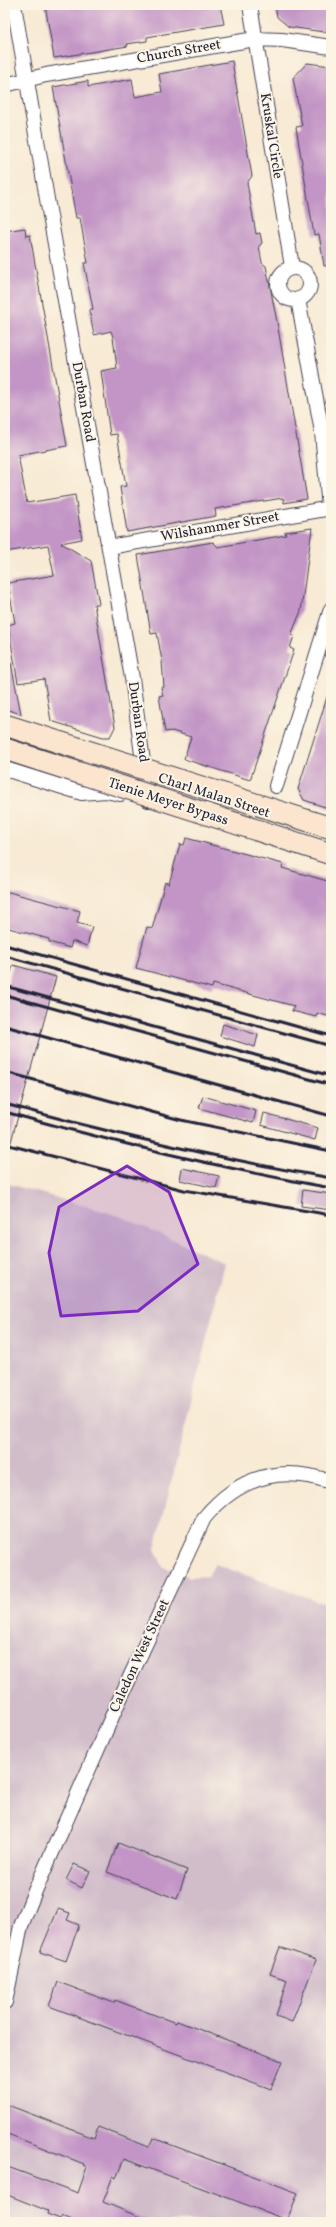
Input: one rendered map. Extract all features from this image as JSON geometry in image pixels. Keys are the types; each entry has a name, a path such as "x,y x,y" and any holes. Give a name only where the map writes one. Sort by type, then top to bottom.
{"main road":[{"name":"Tienie Meyer Bypass","path":"5,727 331,828"},
{"name":"Tienie Meyer Bypass","path":"5,749 331,854"}],"street":[{"name":"Durban Road","path":"14,5 132,678 146,773 148,800"},
{"name":"Kruskal Circle","path":"250,5 254,39 292,268"},
{"name":"Church Street","path":"5,85 28,79 254,39 282,40 331,47"},
{"path":"292,268 302,269 309,276 311,281 307,295 298,299 293,300 284,296 278,284 284,271 292,268"},
{"path":"298,299 322,432 330,508"},
{"name":"Wilshammer Street","path":"109,547 330,508"},
{"path":"276,786 331,609"},
{"name":"Charl Malan Street","path":"5,727 331,835"},
{"name":"Charl Malan Street","path":"5,769 82,794 105,791 148,800 331,859"},
{"name":"Caledon West Street","path":"21,1926 61,1827 204,1518 216,1504 230,1492 261,1477 281,1474 298,1474 316,1477 331,1482"},
{"path":"5,1954 21,1926"},
{"path":"5,2002 21,1926"}],"highlighted area":[{"path":"127,1166 169,1192 198,1264 138,1311 61,1316 49,1253 59,1207"}],"shaded area":[{"path":"5,1183 120,1216 225,1263 155,1549 163,1567 190,1577 208,1576 215,1564 331,1606 331,2222 5,2222"}],"building":[{"path":"45,5 220,5 224,24 147,37 147,41 127,44 128,46 54,58"},
{"path":"275,5 331,5 331,33 289,27 277,17"},
{"path":"232,61 252,176 247,183 256,234 260,233 262,243 259,246 262,263 266,266 277,322 307,499 284,503 283,498 215,509 216,516 127,532 120,487 126,486 117,434 110,435 101,371 117,368 113,337 111,331 94,335 89,310 93,309 84,263 88,263 80,218 76,218 53,87 88,81 88,87 132,79 135,97 162,92 159,74"},
{"path":"307,63 331,66 331,265 324,266 319,234 314,235 296,127 302,126 293,78"},
{"path":"25,228 26,236 30,235 67,446 18,455 27,503 75,495 82,539 61,543 91,561 99,604 94,604 115,727 110,737 103,737 51,721 44,679 18,683 8,625 15,623 8,583 54,575 48,545 5,552 5,231"},
{"path":"312,528 301,611 291,635 294,636 290,648 294,650 250,780 184,759 191,737 172,731 165,732 159,696 163,695 161,688 164,687 162,661 157,633 151,634 138,555 213,542 218,547 286,535 285,532"},
{"path":"11,663 21,714 5,709 5,664"},
{"path":"328,694 331,695 331,809 304,800 298,789"},
{"path":"186,838 283,864 282,868 331,882 331,1017 317,1013 316,1017 292,1011 294,1006 213,984 212,988 136,968 147,927 152,929 165,882 169,884 180,844 184,845"},
{"path":"5,891 80,911 77,923 92,927 87,946 72,941 70,948 49,942 49,939 5,927"},
{"path":"13,965 56,977 9,1149 5,1149 5,993"},
{"path":"223,1024 258,1035 255,1047 220,1036"},
{"path":"203,1096 256,1111 253,1123 199,1108"},
{"path":"264,1113 318,1128 315,1140 261,1125"},
{"path":"182,1168 219,1176 216,1188 180,1180"},
{"path":"303,1190 331,1194 331,1210 301,1206"},
{"path":"118,1843 187,1870 177,1899 107,1872"},
{"path":"74,1864 90,1871 82,1888 66,1880"},
{"path":"58,1909 70,1913 67,1920 79,1925 66,1961 40,1952"},
{"path":"280,1947 316,1960 292,2022 276,2016 287,1980 270,1974"},
{"path":"58,1982 114,2003 115,2000 176,2023 177,2021 282,2061 271,2089 49,2006"},
{"path":"5,2104 94,2138 98,2127 149,2147 153,2138 298,2193 287,2220 124,2159 116,2178 113,2176 103,2202 152,2222 78,2222 62,2216 60,2219 47,2214 48,2211 5,2194 5,2166 78,2193 87,2167 83,2165 84,2164 5,2133"}],"railway":[{"path":"5,945 331,1036"},
{"path":"5,956 331,1046"},
{"path":"5,986 331,1076"},
{"path":"5,995 331,1085"},
{"path":"5,1026 331,1116"},
{"path":"5,1072 181,1120 331,1151"},
{"path":"5,1104 86,1126 167,1145 249,1163 331,1178"},
{"path":"5,1112 167,1154 331,1188"},
{"path":"5,1144 184,1190 331,1215"}]}
